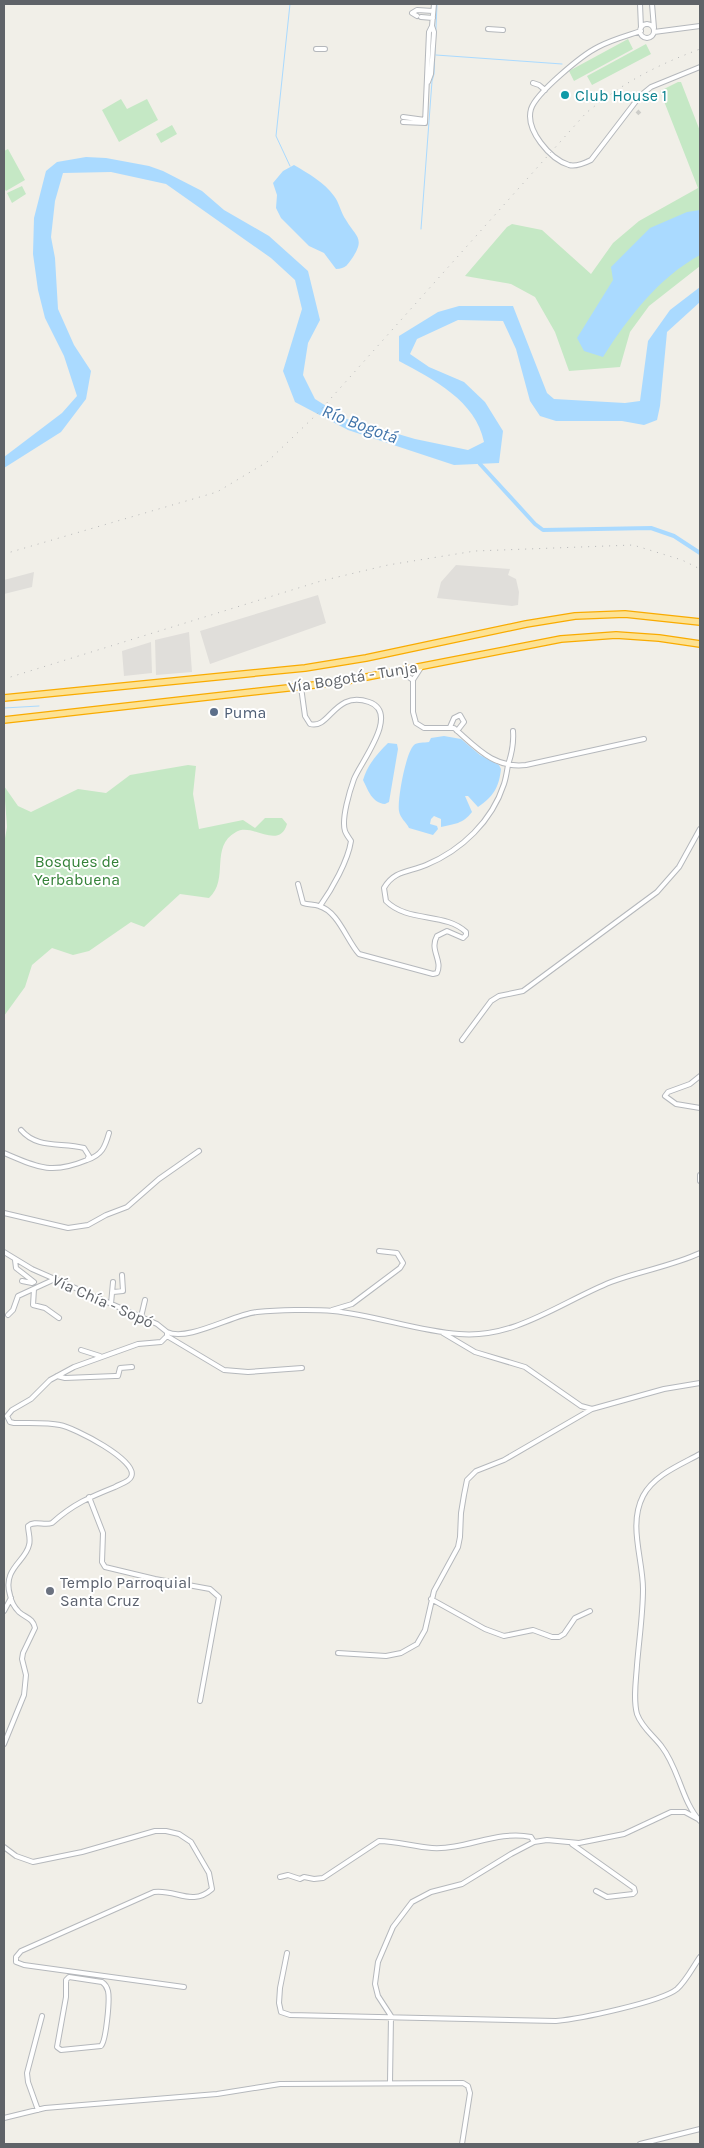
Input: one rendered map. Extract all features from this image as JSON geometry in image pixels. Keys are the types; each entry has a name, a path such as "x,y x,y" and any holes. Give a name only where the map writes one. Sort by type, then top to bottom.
{"highway":[{"name":"Vía Bogotá - Tunja","path":"4,698 305,668 366,658 526,624 575,616 625,614 700,622"},
{"name":"Vía Bogotá - Tunja","path":"4,720 341,682 535,643 579,637 639,636 700,644"}],"street":[{"path":"403,120 425,121 428,82 431,74 434,4"},
{"path":"640,4 641,30 643,36 647,37 652,36 654,30 652,4"},
{"path":"432,18 419,17 412,13 417,10 433,10"},
{"path":"700,26 654,30 648,24 641,30 596,48 569,68 535,101 531,111 533,131 537,140 558,159 570,166 582,164 591,160 640,96 651,86 700,67"},
{"path":"488,30 504,30"},
{"path":"316,49 325,49"},
{"path":"632,106 637,111"},
{"path":"422,666 413,680 413,712 416,723 424,728 450,727 478,750 508,765 526,765 644,740"},
{"path":"400,671 413,680"},
{"path":"301,687 305,716 310,724 314,725 324,721 336,707 348,700 372,703 376,706 381,716 377,737 369,755 355,777 350,792 344,823 344,830 350,841 348,851 320,906"},
{"path":"450,727 454,718 460,715 464,722 457,731"},
{"path":"298,884 303,903 320,906 339,921 359,954 432,974 438,973 439,961 433,947 437,936 447,931 463,938 466,932 454,925 414,916 397,909 386,901 384,888 393,876 427,865 441,858 478,830 500,795 512,751 513,731"},
{"path":"462,1040 491,1001 499,996 523,991 657,892 679,868 700,829"},
{"path":"700,1076 690,1084 668,1092 665,1096 676,1104 700,1108"},
{"path":"21,1130 28,1138 36,1141 84,1148 89,1156 87,1160"},
{"path":"4,1153 45,1169 66,1166 99,1155 104,1150 109,1133"},
{"path":"4,1213 68,1228 88,1225 106,1215 127,1207 159,1179 199,1151"},
{"path":"700,1175 700,1181"},
{"name":"Vía Chía - Sopó","path":"4,1252 15,1260 55,1279 142,1317 167,1334 160,1342 138,1344 101,1356 57,1376 31,1399 12,1410 7,1416 7,1419 14,1423 61,1425 77,1430 117,1455 130,1466 132,1474 128,1480 77,1503 52,1523 47,1525 34,1523 28,1526 29,1547 13,1569 8,1583 11,1598"},
{"path":"332,1310 352,1304 400,1268 402,1263 397,1253 379,1252"},
{"path":"167,1334 220,1325 244,1314 257,1312 332,1310 440,1331 474,1334 517,1325 544,1315 610,1282 684,1261 700,1253"},
{"path":"15,1260 16,1268 34,1282 32,1284 22,1281"},
{"path":"113,1292 122,1291 122,1275"},
{"path":"8,1315 13,1310 18,1296 55,1279"},
{"path":"111,1304 113,1282"},
{"path":"34,1289 33,1305 45,1308 59,1318"},
{"path":"142,1317 145,1300"},
{"path":"440,1331 475,1352 526,1366 581,1406 592,1409"},
{"path":"167,1334 224,1370 248,1372 302,1368"},
{"path":"81,1350 101,1356"},
{"path":"57,1376 64,1378 118,1376 120,1368 132,1367"},
{"path":"338,1653 386,1656 402,1653 417,1644 425,1630 434,1591 458,1547 460,1513 467,1480 471,1475 504,1460 592,1409 664,1389 700,1382"},
{"path":"699,1820 684,1791 676,1770 662,1747 640,1722 637,1714 635,1688 643,1590 637,1542 637,1511 644,1494 655,1480 700,1454"},
{"path":"89,1497 104,1533 102,1562 105,1567 173,1583 210,1589 219,1596 200,1701"},
{"path":"4,1611 11,1598"},
{"path":"4,1744 24,1695 26,1675 22,1659 35,1628 34,1623 19,1612 11,1598"},
{"path":"431,1599 485,1629 504,1636 533,1630 552,1638 558,1637 564,1634 575,1618 590,1611"},
{"path":"390,2083 391,2016 378,1996 375,1984 378,1962 393,1927 412,1902 431,1892 462,1884 534,1842 547,1840 579,1843 624,1834 671,1812 685,1812 699,1820"},
{"path":"4,1847 16,1856 33,1862 82,1852 155,1831 179,1834 191,1842 204,1862 211,1880 212,1889 204,1895 190,1897 162,1891 154,1892 21,1951 16,1957 16,1962 24,1965 184,1987"},
{"path":"280,1877 288,1875 300,1879 304,1877 314,1880 323,1878 379,1841 432,1848 520,1835 531,1838 534,1842"},
{"path":"570,1842 634,1888 635,1892 633,1894 607,1897 596,1891"},
{"path":"287,1953 279,2003 281,2012 290,2015 510,2020 574,2020 669,1993 678,1988 700,1957"},
{"path":"92,1975 92,1980"},
{"path":"69,1977 92,1980 102,1982 108,1992 103,2045 58,2049 57,2044 66,1997 66,1980 69,1977"},
{"path":"38,2110 28,2082 27,2073 42,2016"},
{"path":"4,2118 38,2110 217,2094 280,2084 463,2083 468,2086 470,2093 462,2144"},
{"path":"640,2144 700,2129"}],"shaded area":[{"path":"456,565 510,569 508,575 516,579 519,592 518,605 512,606 437,598 441,582"},
{"path":"34,572 32,587 4,594 4,580"},
{"path":"318,595 326,623 210,664 200,631"},
{"path":"189,632 192,672 156,675 155,640"},
{"path":"151,642 152,673 124,676 122,651"}],"green space":[{"path":"628,39 633,49 574,81 569,71"},
{"path":"646,44 651,54 592,85 587,76"},
{"path":"681,82 700,131 700,266 649,306 630,332 620,367 569,371 555,332 535,297 511,284 465,276 507,227 512,224 542,230 591,274 613,243 639,221 698,188 660,91"},
{"path":"121,99 127,109 147,99 158,120 119,142 102,110"},
{"path":"172,125 177,134 161,143 156,134"},
{"path":"8,149 25,180 6,191 4,188 4,151"},
{"path":"22,186 26,194 12,203 7,193"},
{"name":"Bosques de Yerbabuena","path":"188,765 196,766 193,794 199,829 243,820 255,828 265,818 282,818 287,824 283,832 272,836 250,830 242,830 228,838 221,854 218,882 209,898 180,894 144,927 131,922 89,951 73,955 52,948 32,965 25,987 4,1016 4,844 7,827 4,786 18,806 31,812 78,789 106,793 130,775"}],"water":[{"name":"Río Bogotá","path":"86,157 106,158 149,166 163,171 202,191 224,210 269,236 308,271 320,320 308,343 303,375 315,399 347,419 415,439 468,450 484,442 479,427 463,403 426,375 399,361 399,336 438,312 459,306 513,306 547,393 554,399 625,403 640,401 648,341 670,310 700,287 700,302 667,332 657,420 644,425 622,421 556,421 540,416 530,401 516,349 503,321 458,320 417,339 410,354 429,367 464,382 485,402 503,431 499,463 454,465 348,430 295,402 283,371 302,309 295,280 271,258 166,184 111,172 63,173 55,201 51,237 55,258 58,309 74,345 91,371 86,399 61,432 4,468 4,457 62,413 77,396 64,356 45,318 38,290 33,254 34,218 46,171 57,162"},
{"path":"294,165 316,179 330,191 336,198 344,217 358,238 357,251 350,262 344,267 336,269 324,253 309,246 281,218 276,208 277,195 273,183 283,171"},
{"path":"700,210 700,255 685,264 657,287 623,328 603,357 584,351 577,338 613,280 611,267 650,228 687,212"},
{"path":"444,736 461,739 480,755 499,765 501,769 495,791 478,807 468,796 465,796 472,812 465,819 458,823 441,827 441,819 434,816 430,824 437,826 438,829 433,835 409,828 400,813 399,797 405,766 411,749 419,743 429,742 431,738"},
{"path":"388,743 397,744 398,749 389,802 385,804 374,799 363,780 373,760"}],"waterway":[{"path":"290,4 276,136 290,166"},
{"path":"421,229 434,74 437,4"},
{"path":"436,55 562,64"},
{"path":"480,464 535,524 543,530 651,528 674,536 700,553"},
{"path":"4,708 39,706"}],"tunnel":[{"path":"637,111 640,114"}],"railway":[{"path":"4,554 217,492 267,462 316,415 586,113 640,76 700,49"},
{"path":"4,679 321,581 388,565 475,551 633,545 682,560 700,569"}],"place":[{"name":"Club House 1","path":"565,95"},
{"name":"Puma","path":"214,712"},
{"name":"Templo Parroquial Santa Cruz","path":"50,1591"}]}
